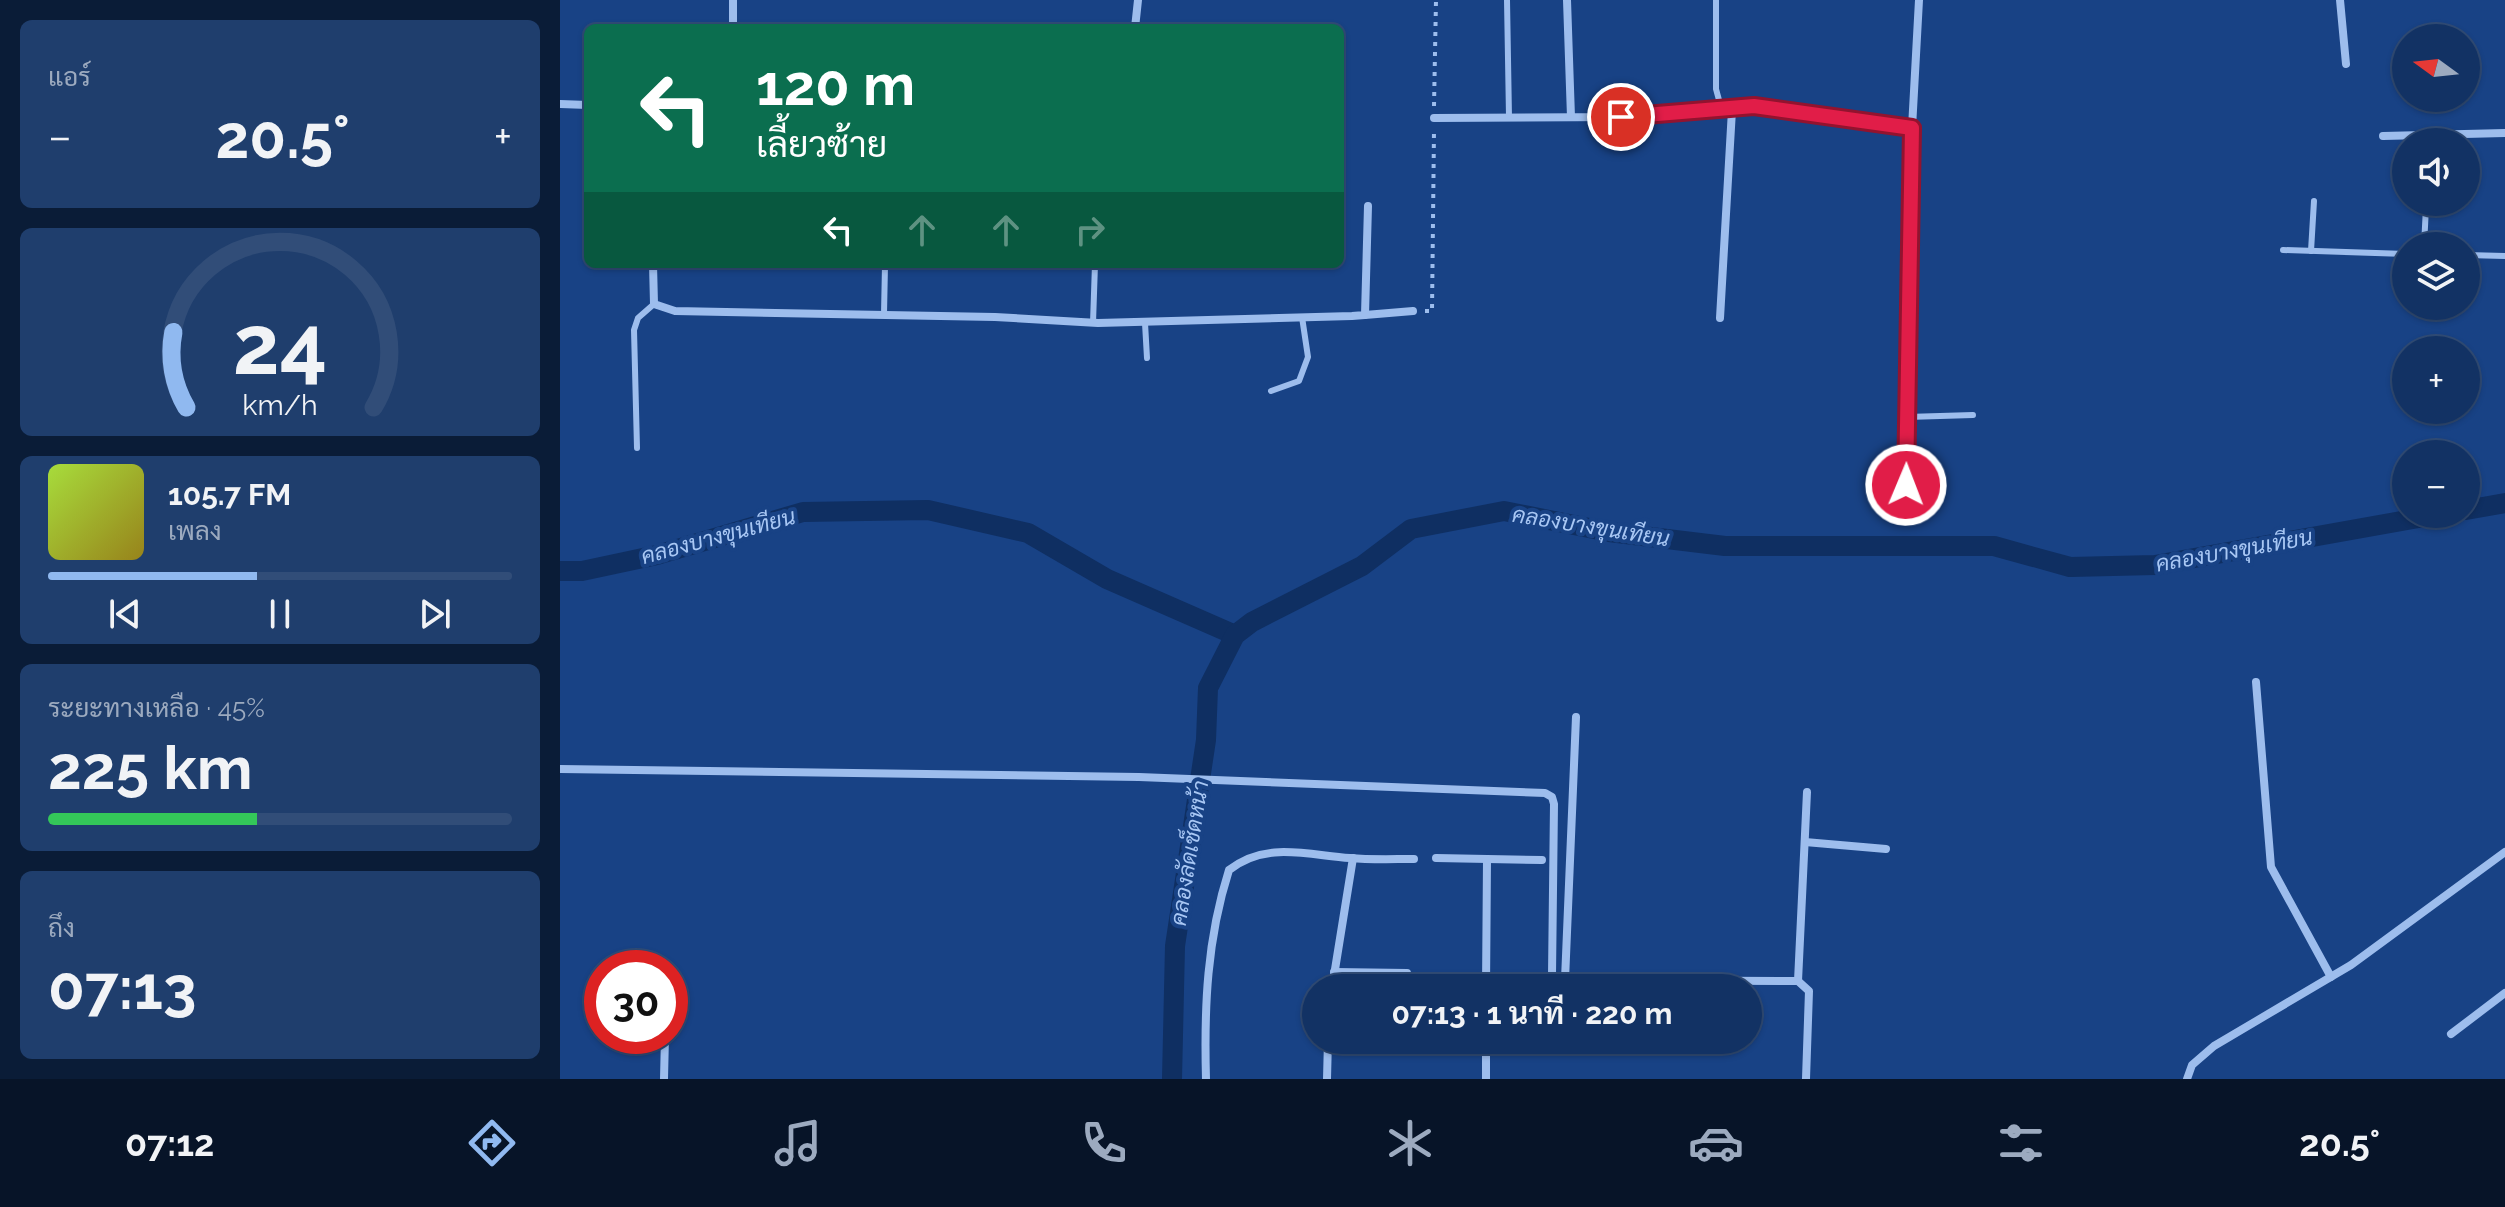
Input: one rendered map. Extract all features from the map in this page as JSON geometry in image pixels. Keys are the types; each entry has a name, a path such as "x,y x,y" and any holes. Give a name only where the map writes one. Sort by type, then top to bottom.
{"street":[{"path":"733,0 733,24"},
{"path":"1135,24 1138,0"},
{"path":"1567,0 1571,117"},
{"path":"1906,485 1912,128 1919,0"},
{"path":"2340,0 2346,64"},
{"path":"560,104 584,105"},
{"path":"1434,118 1571,117 1722,111 1754,106 1912,128"},
{"path":"1720,318 1732,110"},
{"path":"2383,136 2505,133"},
{"path":"1365,315 1368,206"},
{"path":"653,268 654,304 675,311 1145,323 1413,311"},
{"path":"2256,682 2271,867 2331,977"},
{"path":"1565,974 1576,717"},
{"path":"560,769 1139,777 1545,793 1552,797 1552,974"},
{"path":"1798,981 1807,792"},
{"path":"1805,842 1886,849"},
{"path":"1206,1079 1208,971 1213,930 1229,870 1259,853 1282,851 1353,858 1414,859"},
{"path":"2187,1079 2192,1065 2214,1046 2331,977 2431,910 2505,852"},
{"path":"1353,858 1334,972 1407,973"},
{"path":"1436,858 1542,860"},
{"path":"1486,974 1487,860"},
{"path":"1762,981 1798,981 1809,991 1806,1078"},
{"path":"2451,1034 2505,993"},
{"path":"664,1079 665,1054"},
{"path":"1327,1079 1328,1054"},
{"path":"1486,1054 1486,1079"}],"lane":[{"path":"1507,0 1509,117"},
{"path":"1716,0 1716,89 1722,111"},
{"path":"2311,251 2314,201"},
{"path":"2283,250 2392,254"},
{"path":"2480,255 2505,256"},
{"path":"884,314 885,268"},
{"path":"1093,323 1095,268"},
{"path":"637,448 635,324 654,304"},
{"path":"1271,391 1299,381 1306,368 1302,317"},
{"path":"1145,323 1147,358"},
{"path":"1907,417 1973,415"},
{"path":"1806,1078 1817,1079"}],"path":[{"path":"1413,311 1432,311 1436,0"}],"waterway":[{"name":"คลองบางขุนเทียน","path":"2480,507 2505,503"},
{"name":"คลองบางขุนเทียน","path":"560,571 582,571 657,555 803,512 928,510 1028,533 1107,579 1235,635"},
{"name":"คลองบางขุนเทียน","path":"1172,1079 1175,946 1206,740 1208,688 1235,635 1252,622 1362,566 1411,529 1504,511 1609,532 1725,546 1994,546 2070,567 2155,565 2392,523"}],"route":[{"path":"1621,117 1754,106 1912,128 1906,485"}],"water label":[{"name":"คลองลัดเช็ดหน้า","path":"1189,853"}]}
